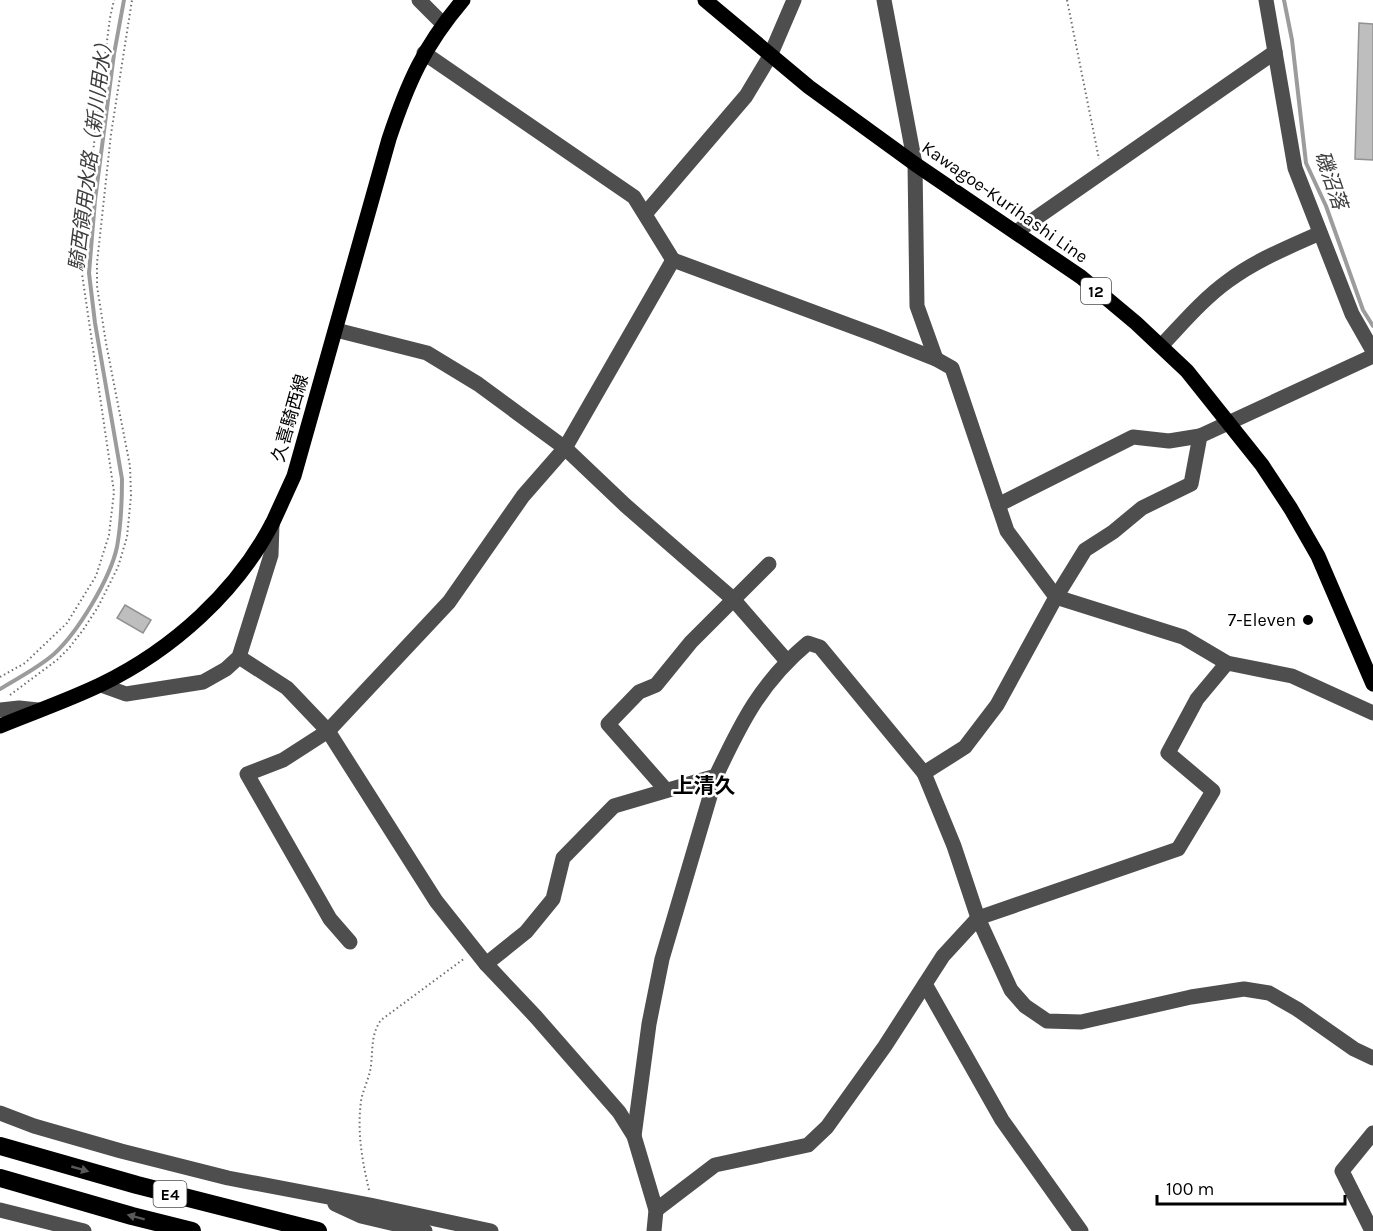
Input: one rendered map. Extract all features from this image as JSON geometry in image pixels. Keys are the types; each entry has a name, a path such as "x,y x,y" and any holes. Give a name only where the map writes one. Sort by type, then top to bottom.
{"highway":[{"name":"E4","path":"0,1146 137,1185 318,1231"},
{"name":"E4","path":"0,1178 192,1231"}],"main road":[{"name":"久喜騎西線","path":"0,726 101,685 127,671 175,639 212,605 242,571 272,524 294,476 389,139 405,90 424,53 443,24 463,0"},
{"name":"Kawagoe-Kurihashi Line","path":"705,0 770,56 915,164 1081,277 1187,371 1262,465 1291,509 1318,556 1373,684"}],"street":[{"path":"419,0 443,24"},
{"path":"645,214 746,96 770,56 794,0"},
{"path":"884,0 915,164 917,306 936,359"},
{"path":"998,505 1133,437 1169,441 1200,436 1373,354 1352,314 1295,168 1266,0"},
{"path":"1016,232 1275,52"},
{"path":"424,53 634,198 673,260 936,359 952,369 1007,531 1056,597 1183,637 1227,663 1292,676 1373,713"},
{"path":"1161,346 1193,312 1228,281 1269,257 1320,233"},
{"path":"350,942 330,919 247,774 283,760 328,731 449,602 523,496 565,448 673,260"},
{"path":"336,330 427,353 478,384 565,448 733,599 786,660"},
{"path":"924,773 965,747 997,705 1056,597 1086,550 1113,532 1142,508 1191,484 1200,436"},
{"path":"101,685 126,694 203,682 226,669 239,657 271,555 272,524"},
{"path":"666,790 608,724 639,692 656,685 691,642 769,564"},
{"path":"634,1136 649,1024 662,959 716,776 741,722 765,685 786,660 808,643 820,647 924,773 954,846 978,918 1011,990 1025,1006 1047,1021 1081,1022 1191,997 1244,989 1269,993 1297,1009 1354,1049 1373,1058"},
{"path":"239,657 287,688 328,731 436,901 486,964 586,1072 619,1112 634,1136 656,1210 654,1231"},
{"path":"656,1210 715,1165 808,1145 827,1127 885,1046 943,956 978,918 1178,849 1213,791 1168,753 1197,699 1227,663"},
{"path":"2,705 39,710"},
{"path":"486,964 526,932 553,899 563,858 614,806 716,776"},
{"path":"925,984 1002,1120 1081,1231"},
{"path":"0,1113 34,1126 121,1151 228,1178 491,1231"},
{"path":"1372,1231 1342,1171 1373,1133"},
{"path":"322,1197 361,1216 425,1231"},
{"path":"0,1210 84,1231"}],"path":[{"path":"0,677 25,663 67,623 96,576 109,536 114,492 81,267 96,125 114,0"},
{"path":"2,705 57,660 83,630 98,607 118,567 127,537 131,496 130,466 106,343 97,286 97,262 111,134 132,0"},
{"path":"1067,0 1102,172"},
{"path":"370,1205 371,1196 360,1143 361,1102 371,1068 373,1035 376,1027 381,1020 476,950"}],"building":[{"path":"1359,23 1373,24 1373,160 1355,159"},
{"path":"125,605 151,620 143,633 117,618"}],"waterway":[{"name":"騎西領用水路（新川用水）","path":"0,689 54,654 73,632 83,619 108,574 117,547 122,479 95,323 89,273 95,200 114,54 124,0"},
{"name":"磯沼落","path":"1284,0 1292,40 1306,163 1326,206 1363,310 1373,326"}],"place":[{"name":"7-Eleven","path":"1308,620"}],"district":[{"name":"上清久","path":"704,786"}]}
